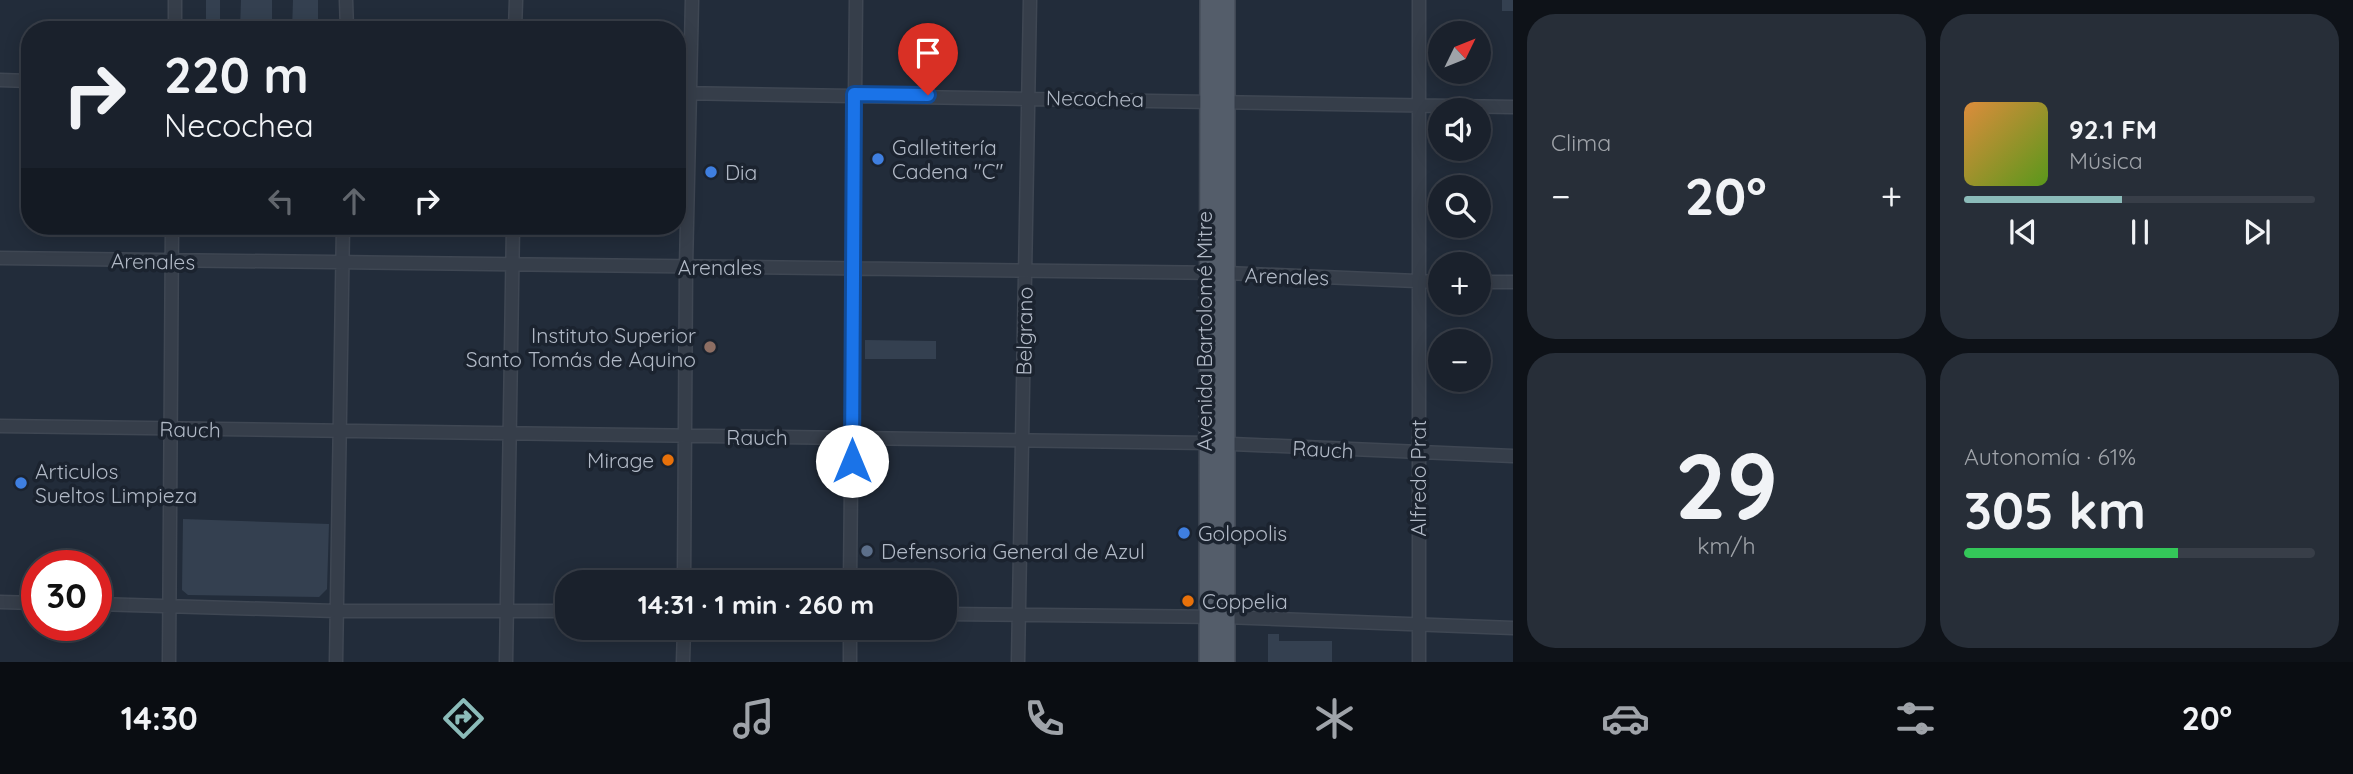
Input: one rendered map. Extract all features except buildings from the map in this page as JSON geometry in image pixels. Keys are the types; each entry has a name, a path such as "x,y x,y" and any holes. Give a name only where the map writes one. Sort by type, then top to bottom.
{"main road":[{"name":"Avenida Bartolomé Mitre","path":"1210,0 1218,100"},
{"name":"Avenida Bartolomé Mitre","path":"1209,662 1217,617 1218,100 1225,0"},
{"name":"Avenida Bartolomé Mitre","path":"1217,617 1225,662"}],"street":[{"path":"175,0 176,21"},
{"path":"346,0 347,21"},
{"path":"515,21 516,0"},
{"path":"686,70 692,0"},
{"path":"850,570 856,0"},
{"name":"Belgrano","path":"1018,662 1026,97 1030,0"},
{"name":"Alfredo Prat","path":"1419,0 1419,662"},
{"path":"0,80 21,81"},
{"name":"Necochea","path":"686,93 1421,103 1513,107"},
{"path":"169,662 171,235"},
{"path":"336,662 342,235"},
{"path":"506,662 513,235"},
{"path":"684,570 686,235"},
{"name":"Arenales","path":"0,258 1218,273 1428,281"},
{"path":"1491,282 1513,282"},
{"name":"Rauch","path":"0,426 1218,443 1418,454 1513,456"},
{"path":"0,602 21,603"},
{"path":"112,604 336,611 555,611"},
{"path":"957,614 1217,617 1513,628"},
{"path":"683,662 684,640"},
{"path":"850,640 850,662"}],"place":[{"name":"Galletitería Cadena \"C\"","path":"878,159"},
{"name":"Dia","path":"711,172"},
{"name":"Instituto Superior Santo Tomás de Aquino","path":"710,347"},
{"name":"Mirage","path":"668,460"},
{"name":"Articulos Sueltos Limpieza","path":"21,483"},
{"name":"Golopolis","path":"1184,533"},
{"name":"Defensoria General de Azul","path":"867,551"},
{"name":"Coppelia","path":"1188,601"}],"route":[{"path":"852,461 854,94 928,95"}]}
